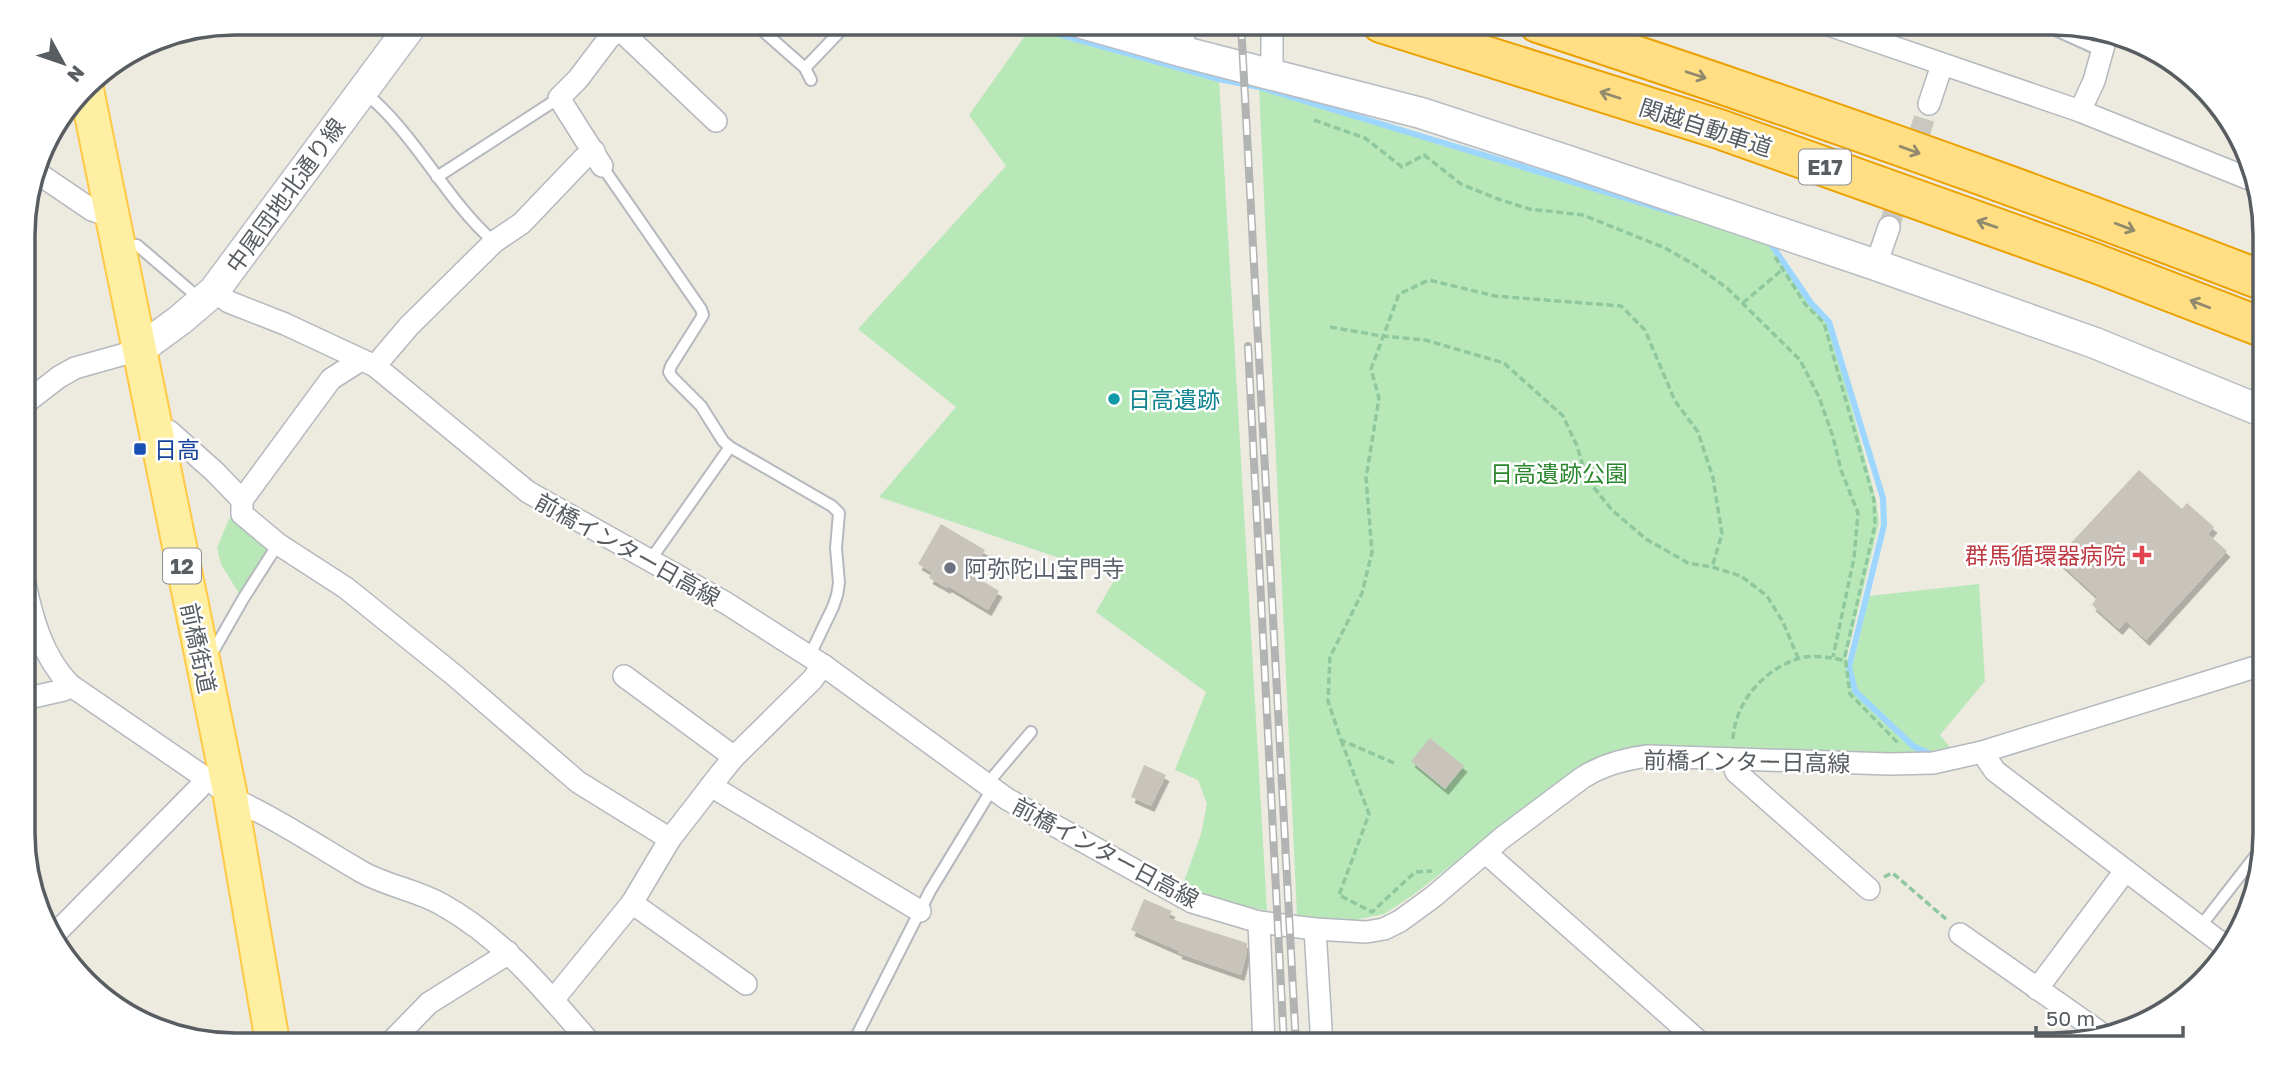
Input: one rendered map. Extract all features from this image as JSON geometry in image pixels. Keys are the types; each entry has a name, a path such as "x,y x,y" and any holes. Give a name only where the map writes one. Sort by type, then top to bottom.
{"highway":[{"name":"関越自動車道","path":"1419,35 1719,130 2095,263 2253,324"},
{"name":"関越自動車道","path":"1575,35 1734,87 2112,222 2253,277"}],"main road":[{"name":"前橋街道","path":"88,99 203,670 217,786 270,1033"}],"street":[{"name":"中尾団地北通り線","path":"139,350 209,297 404,35"},
{"path":"598,159 559,98 615,35"},
{"path":"631,35 716,121"},
{"path":"1124,35 1433,117 1876,265 2095,343 2253,408"},
{"path":"1183,35 1184,52"},
{"path":"1272,35 1272,75"},
{"path":"1857,35 2080,111 2244,177"},
{"path":"2080,111 2094,82 2104,42"},
{"path":"1929,104 1942,65"},
{"path":"598,159 583,159 522,223 494,242 368,363 331,379 243,500 242,514 278,544 346,588 454,675 578,782 670,839"},
{"path":"44,177 92,210 101,213 111,211"},
{"path":"1876,265 1889,227"},
{"name":"前橋インター日高線","path":"209,297 285,324 368,363 528,492 726,603 816,661 990,787 1182,898 1259,922 1366,932 1391,926 1433,897 1582,778 1607,764 1648,756 1732,751 1879,764 1923,763 1982,752 2253,668"},
{"path":"35,396 75,368 139,350"},
{"path":"155,434 169,431 243,500"},
{"path":"35,617 44,648 55,668 70,685 217,786 364,873 439,903 485,933 508,952 582,1033"},
{"path":"553,1000 632,903 670,839 734,757 798,695 816,661"},
{"path":"624,676 734,757"},
{"path":"35,697 64,690 70,685"},
{"path":"1732,751 1736,772 1868,889"},
{"path":"1982,752 1995,771 2220,942"},
{"path":"60,929 199,788 217,786"},
{"path":"711,786 919,911"},
{"path":"1486,853 1689,1033"},
{"path":"2037,989 2125,872"},
{"path":"632,903 746,984"},
{"path":"1259,922 1264,1033"},
{"path":"1315,929 1321,1033"},
{"path":"1960,934 2094,1028"},
{"path":"400,1033 429,1003 508,952"}],"lane":[{"path":"768,35 805,68 811,80"},
{"path":"805,68 837,35"},
{"path":"2064,35 2093,49 2104,42"},
{"path":"362,91 404,134 437,177 494,242"},
{"path":"437,177 559,98"},
{"path":"598,159 701,309 703,315 669,372 672,377 701,406 723,441 730,447 832,506 839,513 836,548 839,583 816,661"},
{"path":"118,246 138,245 209,297"},
{"path":"651,559 730,447"},
{"path":"203,670 278,544"},
{"path":"858,1033 919,911 990,787 1031,732"},
{"path":"2200,927 2251,862"}],"path":[{"path":"1314,120 1365,138 1402,167 1424,155 1461,184 1497,199 1529,209 1583,215 1665,247 1727,288 1800,360 1819,397 1841,470 1858,513 1854,558 1833,657"},
{"path":"1771,252 1805,304 1824,323 1874,500 1875,525 1845,661 1850,694 1893,740 1923,763"},
{"path":"1743,303 1783,269"},
{"path":"1339,895 1369,814 1328,701 1331,657 1362,593 1372,552 1366,478 1379,398 1371,369 1399,294 1429,280 1495,296 1621,306 1645,330 1675,401 1698,432 1713,478 1722,534 1712,567"},
{"path":"1330,327 1425,340 1504,363 1563,416 1577,446 1587,479 1612,510 1646,539 1688,563 1741,576 1767,596 1783,622 1798,658"},
{"path":"1732,751 1733,731 1740,707 1763,678 1798,658 1833,657 1845,661"},
{"path":"1341,740 1394,763"},
{"path":"1868,889 1888,874 1894,874 1960,934"}],"green space":[{"path":"1026,35 1064,35 1219,79 1267,911 1181,890 1201,834 1207,804 1198,780 1175,770 1206,692 1096,612 1116,577 879,497 956,407 858,329 1006,166 969,115"},
{"name":"日高遺跡公園","path":"1259,87 1771,242 1811,303 1829,322 1876,500 1879,523 1846,659 1854,661 1869,596 1979,584 1985,681 1940,735 1950,747 1918,756 1625,748 1605,754 1573,771 1413,895 1384,914 1345,922 1297,916"},
{"path":"236,517 270,545 270,552 240,595 221,564 217,548 229,519"}],"building":[{"name":"群馬循環器病院","path":"2139,470 2182,509 2187,503 2214,527 2208,534 2227,551 2146,640 2126,621 2119,629 2092,605 2097,597 2056,559"},
{"name":"阿弥陀山宝門寺","path":"941,524 985,550 971,574 999,591 988,610 929,578 932,572 918,564"},
{"path":"1430,738 1464,766 1445,789 1411,761"},
{"path":"1144,765 1166,775 1151,806 1131,797"},
{"path":"1144,899 1172,911 1168,918 1247,943 1241,975 1178,953 1179,951 1131,930"}],"waterway":[{"path":"1062,35 1219,79 1259,87 1675,213"},
{"path":"1769,241 1811,303 1829,322 1883,498 1884,525 1849,667 1855,691 1913,746 1930,754"}],"tunnel":[{"path":"1889,227 1929,104"}],"railway":[{"path":"1242,35 1295,1033"},
{"path":"1248,346 1283,1033"}],"place":[{"name":"日高遺跡","path":"1114,399"},
{"name":"日高","path":"140,449"},
{"name":"群馬循環器病院","path":"2142,555"},
{"name":"阿弥陀山宝門寺","path":"950,568"}]}
